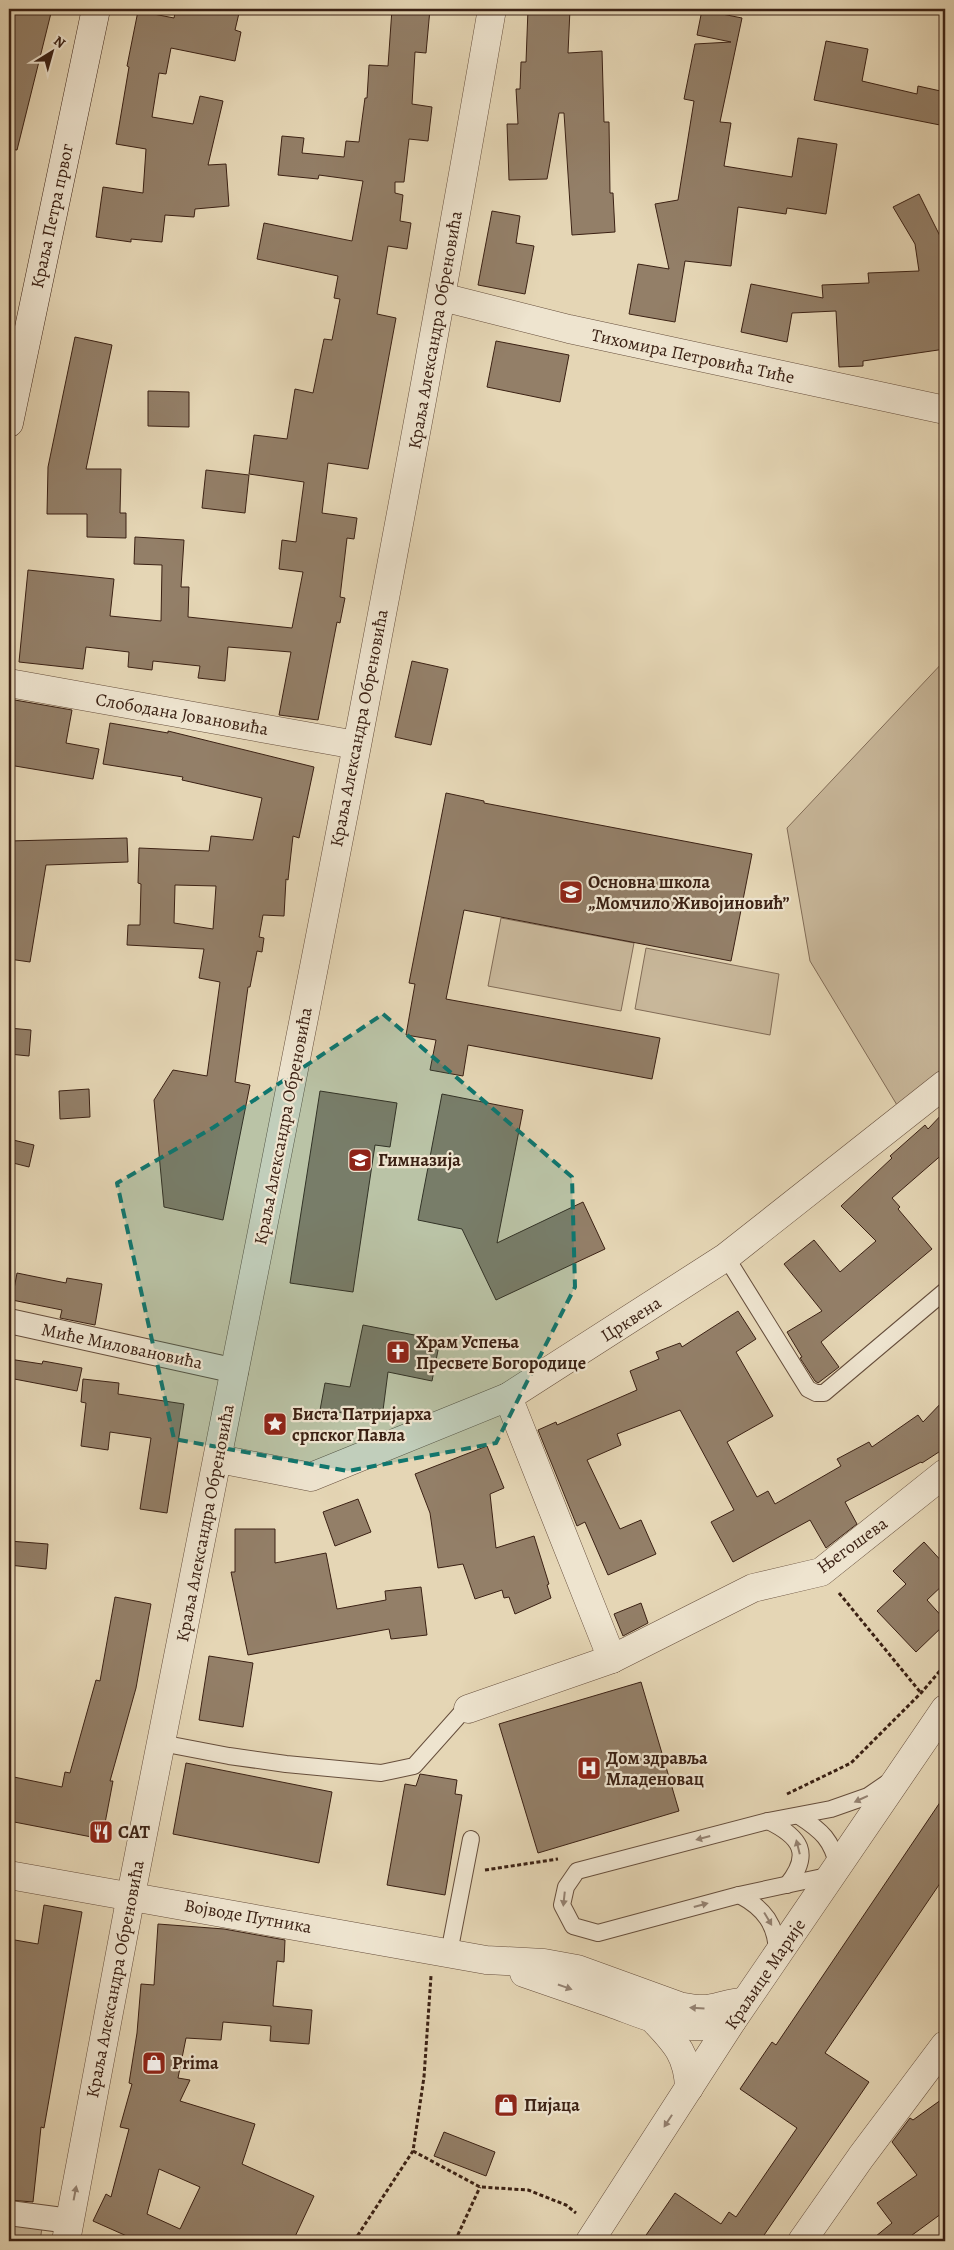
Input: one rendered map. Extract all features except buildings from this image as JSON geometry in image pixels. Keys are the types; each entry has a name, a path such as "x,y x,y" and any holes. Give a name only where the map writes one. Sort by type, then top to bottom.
{"street":[{"name":"Краља Петра првог","path":"9,423 96,9"},
{"name":"Краља Александра Обреновића","path":"68,2231 131,1895 236,1371 442,297 492,9"},
{"name":"Тихомира Петровића Тиће","path":"442,297 569,330 945,410"},
{"name":"Слободана Јовановића","path":"9,683 356,745"},
{"name":"Црквена","path":"218,1459 312,1477 508,1397 726,1258 945,1084"},
{"name":"Миће Миловановића","path":"9,1321 236,1371"},
{"path":"508,1397 612,1659"},
{"name":"Његошева","path":"468,1709 612,1659 754,1588 821,1572 945,1473"},
{"name":"Краљице Марије","path":"596,2233 738,2012 945,1709"},
{"name":"Војводе Путника","path":"9,1875 131,1895 486,1960 544,1962 577,1969 679,2006 697,2010 738,2012"},
{"name":"Војводе Путника","path":"486,1960 617,2005 655,2021 709,2027 738,2012"},
{"path":"655,2021 681,2051 687,2064 689,2088"},
{"path":"802,2241 945,2045"},
{"path":"9,2213 68,2231"}],"lane":[{"path":"726,1258 808,1389 816,1393 824,1393 945,1291"},
{"path":"161,1743 286,1764 381,1772 414,1766 463,1711 468,1709"},
{"path":"799,1816 826,1837 834,1850 835,1871 598,1933 573,1926 562,1905 566,1887 577,1871 768,1821 850,1804 868,1796 902,1773"},
{"path":"768,1821 785,1829 797,1841 800,1853 799,1870 787,1885"},
{"path":"442,1952 466,1872 471,1839"},
{"path":"739,1895 763,1911 777,1939 777,1956"}],"path":[{"path":"821,1572 921,1693"},
{"path":"783,1796 851,1763 921,1693 945,1665"},
{"path":"466,1872 560,1859"},
{"path":"354,2241 413,2151 424,2078 431,1974 442,1952"},
{"path":"413,2151 480,2187 528,2190 566,2205 578,2214 596,2233"},
{"path":"455,2241 480,2187"}],"highlighted area":[{"path":"383,1014 572,1177 575,1287 496,1443 348,1471 174,1439 117,1183 214,1127"}],"shaded area":[{"path":"945,660 945,1065 900,1110 810,961 787,828"},
{"path":"501,918 634,943 621,1011 488,986"},
{"path":"646,948 779,974 770,1035 635,1009"},
{"path":"9,2222 42,2228 40,2241 9,2241"}],"place":[{"name":"Основна школа „Момчило Живојиновић”","path":"571,892"},
{"name":"Гимназија","path":"360,1160"},
{"name":"Храм Успења Пресвете Богородице","path":"398,1352"},
{"name":"Биста Патријарха српског Павла","path":"275,1424"},
{"name":"Дом здравља Младеновац","path":"589,1768"},
{"name":"САТ","path":"101,1832"},
{"name":"Prima","path":"154,2063"},
{"name":"Пијаца","path":"506,2105"}]}
